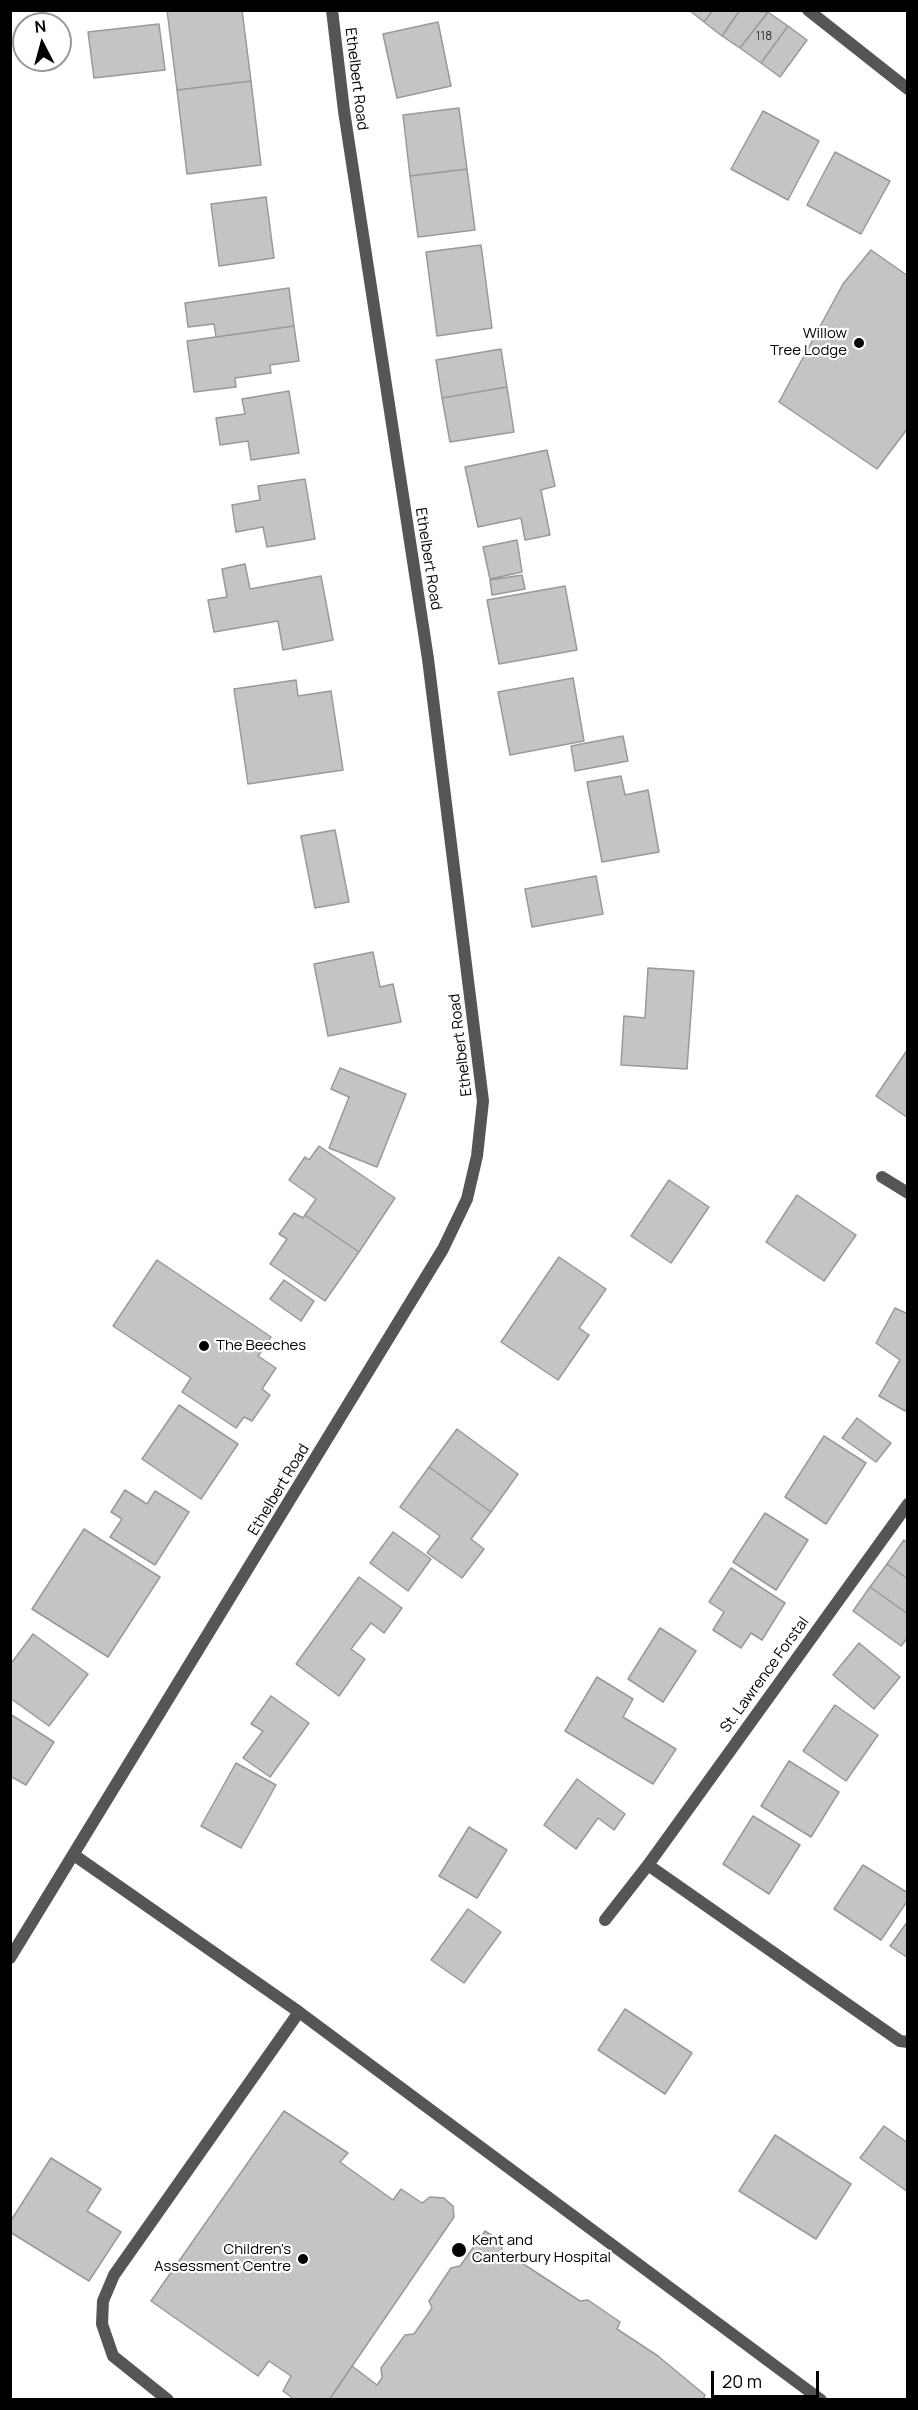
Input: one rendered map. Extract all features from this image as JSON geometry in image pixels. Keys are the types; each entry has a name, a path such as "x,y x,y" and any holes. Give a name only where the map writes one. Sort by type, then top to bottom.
{"street":[{"name":"Ethelbert Road","path":"10,1958 443,1249 467,1199 477,1156 483,1101 428,659 347,134 332,10"},
{"path":"808,10 908,89"},
{"path":"882,1177 908,1193"},
{"name":"St. Lawrence Forstal","path":"605,1920 648,1865 908,1504"},
{"path":"74,1855 299,2012 821,2400"},
{"path":"648,1865 900,2041 908,2042"},
{"path":"168,2400 113,2356 102,2324 103,2301 120,2266 299,2012"}],"building":[{"path":"167,10 242,10 251,81 177,90"},
{"path":"689,10 713,10 704,22"},
{"path":"713,10 740,10 722,36 704,22"},
{"path":"740,10 768,12 740,48 722,36"},
{"path":"768,12 788,26 761,63 740,48"},
{"path":"438,22 451,86 397,98 383,34"},
{"path":"159,24 165,70 94,78 88,32"},
{"path":"788,26 807,40 780,77 761,63"},
{"path":"251,81 261,165 187,174 177,90"},
{"path":"459,108 467,169 410,176 403,115"},
{"path":"763,111 819,141 788,200 731,169"},
{"path":"835,152 890,181 861,234 807,205"},
{"path":"467,169 475,230 418,237 410,176"},
{"path":"266,197 274,258 219,266 211,204"},
{"path":"481,245 492,328 437,336 426,252"},
{"name":"Willow Tree Lodge","path":"871,250 908,276 908,428 877,469 779,402 843,284"},
{"path":"289,288 294,326 216,337 214,324 188,327 185,303"},
{"path":"294,326 299,361 270,365 271,373 235,378 236,387 194,392 187,341"},
{"path":"501,349 507,387 442,398 436,360"},
{"path":"507,387 514,432 450,442 442,398"},
{"path":"289,391 299,453 251,460 248,441 220,445 216,418 245,414 242,399"},
{"path":"547,450 555,486 541,490 550,535 525,540 521,518 478,527 465,467"},
{"path":"305,479 315,539 267,547 263,527 236,532 232,505 260,500 258,486"},
{"path":"517,540 522,572 490,579 483,547"},
{"path":"245,564 250,589 321,576 333,640 283,650 278,621 214,632 208,600 227,597 222,569"},
{"path":"522,575 525,589 492,595 490,580"},
{"path":"565,586 577,650 499,664 487,600"},
{"path":"573,678 584,741 510,755 498,692"},
{"path":"296,680 298,696 331,691 343,770 248,784 234,689"},
{"path":"623,736 628,761 575,771 571,746"},
{"path":"621,776 625,795 648,790 659,852 602,862 587,782"},
{"path":"335,830 349,902 315,908 301,836"},
{"path":"596,876 603,914 532,927 525,889"},
{"path":"373,952 380,987 393,984 401,1022 328,1036 314,964"},
{"path":"648,968 694,971 687,1069 621,1065 624,1016 645,1018"},
{"path":"908,1049 908,1118 876,1096"},
{"path":"340,1068 406,1094 377,1167 329,1148 349,1097 331,1089"},
{"path":"319,1146 395,1198 359,1252 305,1215 316,1199 289,1180 305,1157 309,1160"},
{"path":"669,1180 709,1207 671,1263 631,1236"},
{"path":"797,1195 856,1235 824,1281 766,1242"},
{"path":"294,1213 303,1218 305,1215 359,1252 325,1301 270,1264 287,1239 279,1234"},
{"path":"559,1257 606,1289 579,1328 589,1335 558,1380 501,1342"},
{"name":"The Beeches","path":"157,1260 271,1337 258,1356 276,1368 262,1389 270,1395 252,1421 244,1417 236,1428 182,1392 191,1378 113,1326"},
{"path":"284,1280 314,1301 301,1321 270,1299"},
{"path":"895,1308 908,1314 908,1407 905,1411 879,1396 900,1360 876,1343"},
{"path":"179,1405 238,1444 201,1499 142,1459"},
{"path":"857,1418 891,1443 876,1462 842,1438"},
{"path":"457,1429 518,1474 491,1512 429,1467"},
{"path":"824,1436 866,1463 826,1524 785,1497"},
{"path":"429,1467 491,1512 471,1539 484,1549 462,1578 427,1553 440,1536 400,1507"},
{"path":"125,1490 147,1504 155,1491 189,1512 155,1565 110,1537 122,1519 111,1512"},
{"path":"765,1513 808,1540 776,1590 733,1562"},
{"path":"84,1529 160,1577 108,1657 32,1609"},
{"path":"393,1532 431,1559 408,1591 370,1563"},
{"path":"904,1540 908,1543 908,1579 887,1564"},
{"path":"887,1564 908,1579 908,1614 870,1587"},
{"path":"731,1568 785,1603 762,1640 751,1633 741,1648 713,1630 724,1612 709,1602"},
{"path":"359,1577 402,1608 384,1633 371,1623 351,1649 365,1659 339,1696 296,1664"},
{"path":"870,1587 908,1614 908,1637 901,1646 853,1611"},
{"path":"660,1628 696,1651 663,1702 628,1679"},
{"path":"33,1634 88,1674 49,1726 10,1698 10,1665"},
{"path":"859,1643 900,1677 874,1709 833,1675"},
{"path":"597,1677 633,1699 623,1717 676,1749 653,1784 565,1731"},
{"path":"271,1696 309,1723 270,1777 243,1758 263,1731 251,1724"},
{"path":"835,1705 878,1735 846,1781 803,1751"},
{"path":"10,1714 54,1742 26,1785 10,1776"},
{"path":"789,1761 839,1792 811,1837 761,1806"},
{"path":"236,1763 276,1785 241,1848 201,1826"},
{"path":"577,1779 625,1814 614,1830 598,1818 576,1849 544,1825"},
{"path":"753,1816 800,1845 769,1894 723,1864"},
{"path":"469,1827 507,1850 477,1898 439,1876"},
{"path":"863,1865 908,1893 908,1900 881,1940 834,1909"},
{"path":"468,1909 501,1932 464,1983 431,1960"},
{"path":"908,1921 908,1958 890,1946"},
{"path":"625,2009 692,2053 665,2094 598,2050"},
{"name":"Children's Assessment Centre","path":"284,2111 348,2153 340,2162 393,2200 401,2189 422,2203 430,2197 444,2198 453,2206 454,2217 329,2400 295,2400 283,2391 291,2376 269,2361 258,2376 151,2301"},
{"path":"884,2126 908,2143 908,2192 860,2158"},
{"path":"775,2135 851,2184 816,2239 739,2191"},
{"path":"51,2158 101,2189 87,2211 121,2232 89,2281 10,2232 10,2222"},
{"path":"485,2231 502,2242 502,2250 580,2301 588,2300 620,2322 617,2329 658,2356 705,2395 703,2400 329,2400 352,2366 377,2385 382,2378 381,2368 405,2335 414,2334 432,2308 429,2301 451,2268 460,2266"}],"place":[{"name":"Willow Tree Lodge","path":"859,343"},
{"name":"The Beeches","path":"204,1346"},
{"name":"Kent and Canterbury Hospital","path":"459,2250"},
{"name":"Children's Assessment Centre","path":"303,2259"}]}
